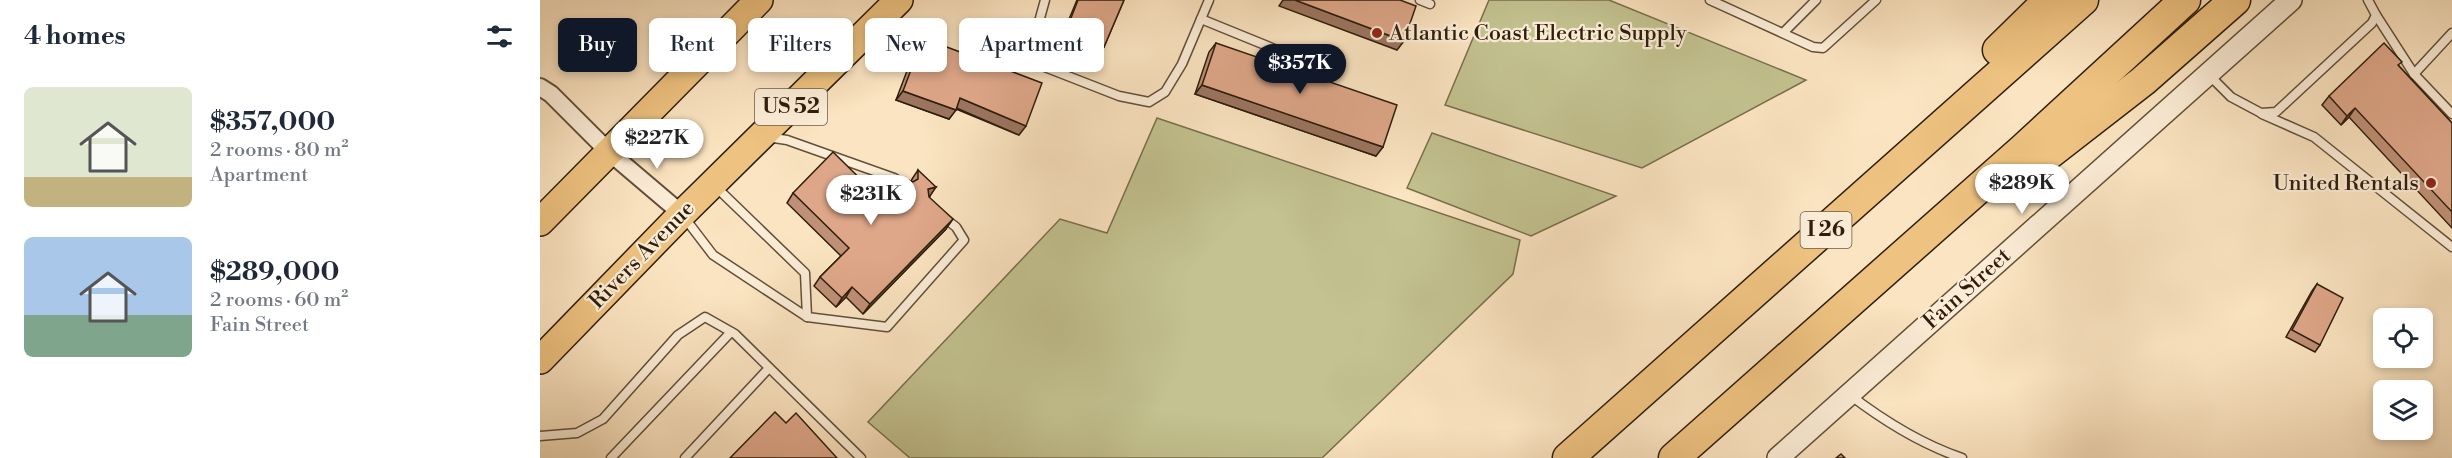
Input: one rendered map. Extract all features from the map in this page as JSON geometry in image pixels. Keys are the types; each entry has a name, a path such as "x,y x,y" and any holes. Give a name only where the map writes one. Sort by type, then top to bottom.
{"highway":[{"path":"1813,241 1865,182 2049,0"},
{"name":"I 26","path":"1568,458 2083,0"},
{"path":"1674,458 2023,149 2185,0"},
{"path":"1877,278 1941,236 2078,134 2143,81 2235,0"}],"main road":[{"path":"540,222 759,0"},
{"name":"Rivers Avenue","path":"540,360 682,214 899,0"}],"street":[{"name":"Fain Street","path":"1778,458 2291,0"},
{"path":"540,87 551,94 609,152 682,214"}],"lane":[{"path":"1045,0 1032,47 1042,66 1119,96 1149,102 1165,92 1182,64 1209,0"},
{"path":"1420,0 1430,4"},
{"path":"1710,0 1727,3 1783,33 1813,47 1823,48 1876,0"},
{"path":"1783,33 1816,0"},
{"path":"2368,0 2414,74 2452,114"},
{"path":"2261,113 2277,112 2372,23 2376,15"},
{"path":"1201,19 1281,52"},
{"path":"2414,74 2452,33"},
{"path":"2209,75 2230,97 2314,137 2452,247"},
{"path":"761,136 787,140 894,178 906,185"},
{"path":"713,184 805,273 807,317"},
{"path":"682,214 713,255 807,317 887,327 964,240 956,227 934,209"},
{"path":"540,436 577,433 603,419 678,335 705,317 731,332 861,458"},
{"path":"610,458 731,332"},
{"path":"685,458 769,368"},
{"path":"1849,394 1884,421 1943,452 1962,458"}],"shaded area":[{"path":"1489,0 1609,0 1806,80 1642,168 1445,105"},
{"path":"1157,118 1520,240 1513,274 1322,458 910,458 868,422 1060,219 1107,233"},
{"path":"1432,133 1616,196 1531,236 1407,188"}],"building":[{"path":"1078,0 1124,0 1104,47 1104,18 1071,18"},
{"name":"Atlantic Coast Electric Supply","path":"1295,0 1400,0 1416,6 1404,41"},
{"path":"1216,43 1397,105 1383,147 1202,85"},
{"name":"United Rentals","path":"2384,43 2402,62 2398,65 2452,123 2452,212 2355,108 2347,116 2329,96"},
{"path":"947,47 959,52 959,72 1013,72 1042,83 1026,126 960,98 956,110 903,91 910,72 947,72"},
{"path":"833,152 885,203 908,180 913,182 918,179 918,170 936,187 928,189 929,197 953,219 870,304 852,287 842,298 820,277 849,248 793,193"},
{"path":"2317,284 2343,298 2320,345 2292,330"},
{"path":"775,412 786,423 796,413 837,458 730,458"}],"place":[{"name":"Atlantic Coast Electric Supply","path":"1377,33"},
{"name":"United Rentals","path":"2431,183"}]}
